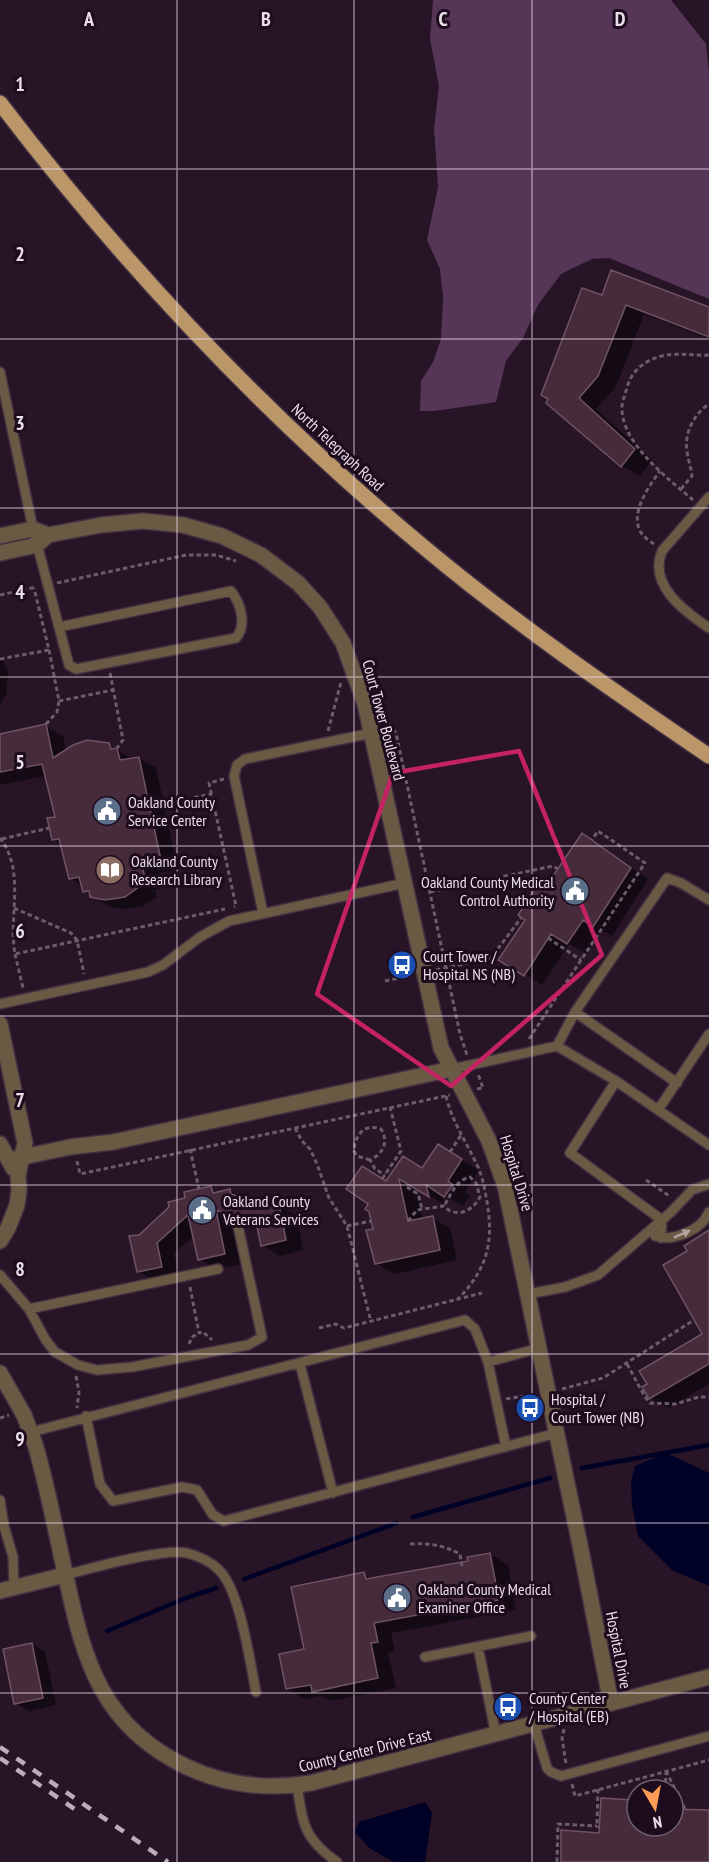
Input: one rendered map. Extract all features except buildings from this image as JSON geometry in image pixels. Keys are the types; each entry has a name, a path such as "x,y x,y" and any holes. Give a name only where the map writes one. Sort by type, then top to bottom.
{"main road":[{"name":"North Telegraph Road","path":"0,103 59,179 161,297 246,385 327,463 492,602 709,756"}],"street":[{"name":"Court Tower Boulevard","path":"0,553 116,522 169,523 209,531 261,555 304,589 320,607 335,628 356,676 372,732 441,1048 452,1069"},
{"path":"0,536 33,529 43,540"},
{"path":"0,1024 25,1143 10,1160"},
{"path":"10,1160 70,1147 113,1142 452,1069"},
{"name":"Hospital Drive","path":"452,1069 489,1141 500,1168 539,1348 555,1395 557,1433 611,1704"},
{"path":"0,1144 18,1176 19,1191 9,1228 0,1241"},
{"name":"County Center Drive East","path":"0,1373 31,1432 42,1470 77,1628 90,1666 109,1701 135,1732 166,1756 209,1777 252,1786 297,1785 345,1775 709,1677"},
{"path":"7,1590 66,1575"}],"lane":[{"path":"0,372 33,529"},
{"path":"709,498 662,551 658,561 663,585 683,610 709,628"},
{"path":"43,540 47,585 69,665 76,669 236,638 241,632 242,621 238,599 231,591 59,627"},
{"path":"263,913 234,776 237,765 245,759 372,732"},
{"path":"557,1046 575,1012 667,879 681,883 709,900"},
{"path":"0,1004 156,969 200,937 240,918 405,883"},
{"path":"575,1012 677,1083"},
{"path":"658,1110 709,1034"},
{"path":"452,1069 557,1046 616,1081 709,1145"},
{"path":"616,1081 570,1153 662,1220"},
{"path":"528,1294 565,1287 598,1275 647,1234 692,1190 709,1184"},
{"path":"647,1234 661,1238 676,1238 702,1223 709,1212"},
{"path":"661,1238 662,1220"},
{"path":"0,1275 29,1310 55,1352 78,1365 97,1370 132,1367 248,1345 262,1337 238,1226"},
{"path":"29,1310 218,1269"},
{"path":"31,1432 465,1320 475,1329 488,1362 506,1447"},
{"path":"488,1362 539,1348"},
{"path":"300,1364 333,1493"},
{"path":"86,1416 100,1484 112,1501 182,1486 197,1490 213,1515 224,1521 557,1433"},
{"path":"0,1500 2,1526 13,1557 7,1590"},
{"path":"66,1575 166,1553 185,1553 205,1559 221,1571 242,1619 256,1692"},
{"path":"425,1657 531,1636"},
{"path":"477,1647 496,1735"},
{"path":"534,1724 547,1768 561,1776 709,1736"},
{"path":"297,1785 301,1815 307,1833 320,1849 337,1862"}],"path":[{"path":"701,507 660,471 634,443 626,427 622,407 628,383 636,369 663,356 709,355"},
{"path":"681,489 692,476 686,450 689,428 701,410 709,404"},
{"path":"660,471 646,488 639,506 639,524 642,534 662,551"},
{"path":"0,595 186,555 216,555 243,563"},
{"path":"34,588 59,701 57,712 46,724"},
{"path":"0,659 49,650"},
{"path":"107,663 123,740 117,748"},
{"path":"328,731 339,693 341,677"},
{"path":"59,701 113,690"},
{"path":"384,715 396,733 466,1054 476,1052"},
{"path":"15,954 236,906 209,783 224,779 225,769"},
{"path":"150,807 212,794"},
{"path":"25,999 12,937 14,870 8,851 1,839 49,828"},
{"path":"519,1042 529,1039 645,863 598,831 592,840"},
{"path":"430,892 553,866 558,869"},
{"path":"14,908 71,933 77,940 87,986"},
{"path":"385,981 491,958 521,918"},
{"path":"548,938 581,960"},
{"path":"477,1089 483,1088 481,1078"},
{"path":"71,1159 77,1161 80,1174 453,1094"},
{"path":"446,1096 450,1112 484,1181 490,1219 489,1249 480,1272 458,1299"},
{"path":"370,1160 379,1155 384,1141 381,1129 370,1126 358,1136 354,1151 357,1156 370,1160 383,1177 401,1151 390,1107"},
{"path":"295,1128 302,1141 310,1149 328,1198 347,1226 371,1322"},
{"path":"450,1152 461,1135"},
{"path":"190,1149 199,1189"},
{"path":"408,1221 417,1210 422,1209 444,1206 457,1214 468,1210 477,1203 480,1197 476,1183 470,1178 461,1180 444,1206"},
{"path":"407,1187 418,1194 422,1209"},
{"path":"347,1226 371,1221"},
{"path":"188,1275 199,1333 202,1332 212,1340 214,1352"},
{"path":"319,1328 336,1324 345,1328 482,1293"},
{"path":"495,1401 555,1395 560,1389 603,1378 694,1320"},
{"path":"627,1364 650,1403 675,1404 699,1397 709,1397"},
{"path":"410,1544 438,1545 451,1549 460,1554 462,1566"},
{"path":"555,1696 557,1702"},
{"path":"557,1862 558,1824 598,1827 598,1790"}],"highlighted area":[{"path":"519,751 602,955 451,1086 317,994 393,773"}],"shaded area":[{"path":"433,0 671,0 706,44 709,73 709,299 609,258 592,259 561,274 538,305 523,338 506,361 496,402 420,411 421,381 433,362 441,339 443,297 440,269 427,240 438,187 434,128 439,86 430,39"}],"water":[{"path":"666,1453 709,1473 709,1586 672,1570 638,1536 632,1505 631,1482 635,1466"},
{"path":"425,1802 432,1813 425,1862 394,1862 369,1848 355,1832 359,1822"}],"waterway":[{"path":"582,1468 709,1445"},
{"path":"413,1517 550,1478"},
{"path":"244,1579 397,1523"},
{"path":"107,1631 216,1588"}],"railway":[{"path":"0,1747 168,1862"},
{"path":"0,1758 76,1810"}],"place":[{"name":"Oakland County Service Center","path":"107,811"},
{"name":"Oakland County Research Library","path":"110,870"},
{"name":"Oakland County Medical Control Authority","path":"575,891"},
{"name":"Court Tower / Hospital NS (NB)","path":"402,965"},
{"name":"Oakland County Veterans Services","path":"202,1210"},
{"name":"Hospital / Court Tower (NB)","path":"530,1408"},
{"name":"Oakland County Medical Examiner Office","path":"397,1598"},
{"name":"County Center / Hospital (EB)","path":"508,1707"}]}
